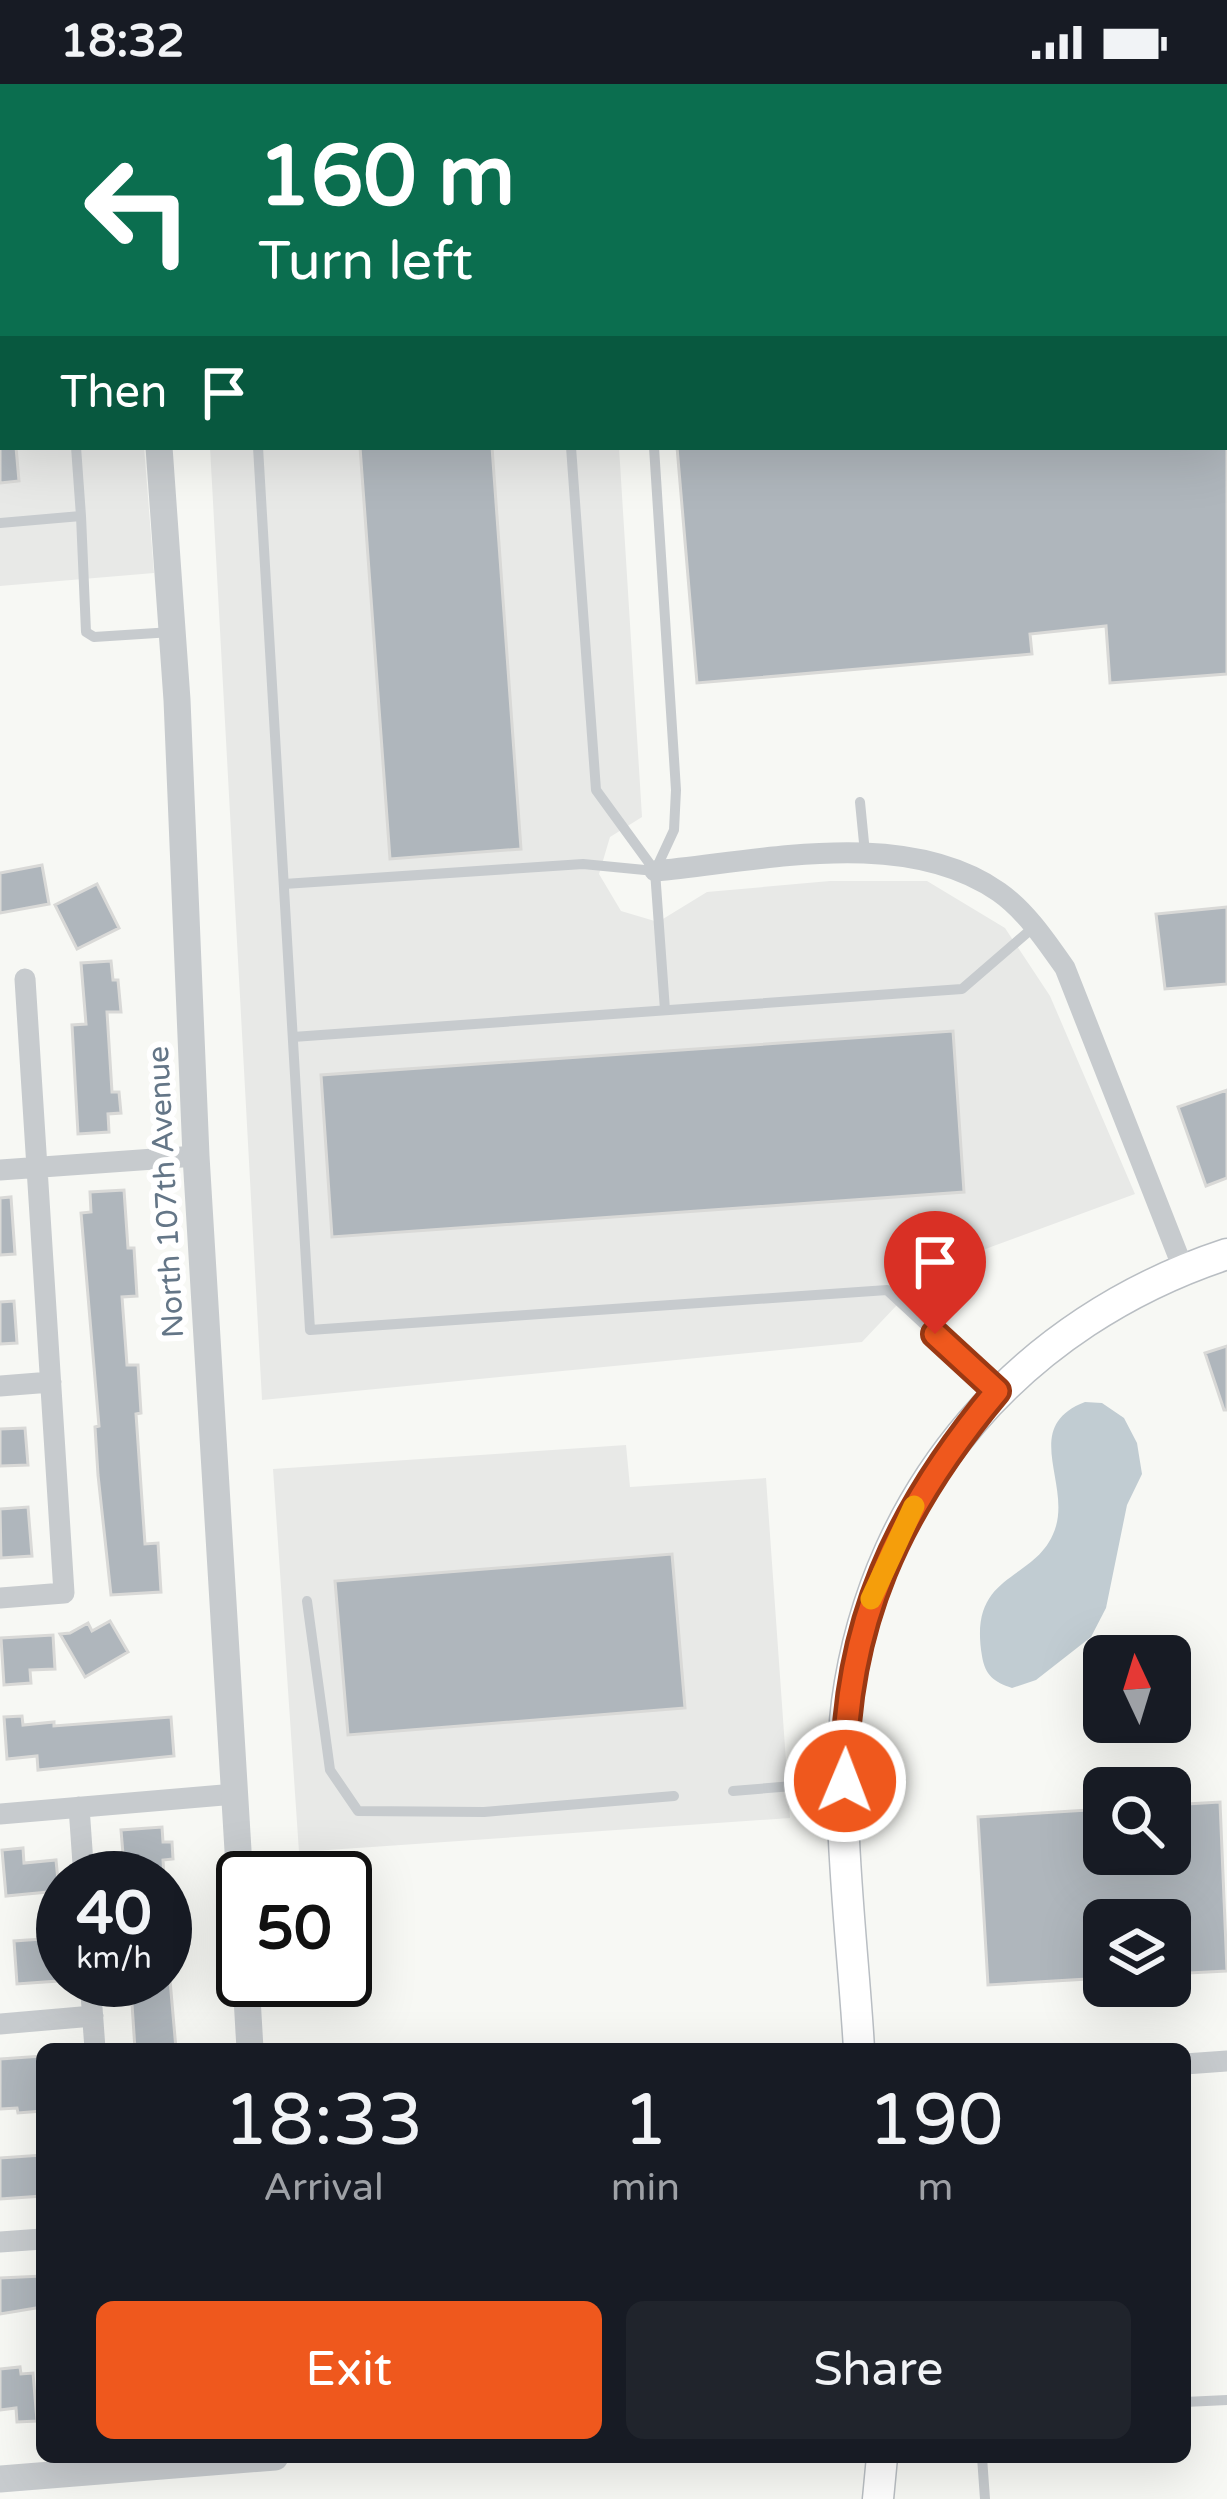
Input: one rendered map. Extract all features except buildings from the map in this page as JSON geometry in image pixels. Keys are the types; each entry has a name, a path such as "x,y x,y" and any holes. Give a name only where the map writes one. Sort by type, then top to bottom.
{"main road":[{"path":"859,2043 845,1781 847,1706 868,1606 912,1509 997,1391 1088,1317 1184,1268 1227,1254"},
{"path":"878,2499 881,2463"}],"street":[{"name":"North 107th Avenue","path":"159,450 238,1851"},
{"path":"655,871 889,853 945,866 998,892 1035,926 1065,968 1184,1268"},
{"path":"0,1598 64,1593 25,979"},
{"path":"0,1170 196,1156"},
{"path":"0,1386 51,1382"},
{"path":"0,1814 235,1794"},
{"path":"79,1807 81,1851"},
{"path":"92,2007 95,2043"},
{"path":"248,2007 250,2043"},
{"path":"0,2024 93,2016"},
{"path":"1191,2064 1227,2061"},
{"path":"0,2242 36,2239"},
{"path":"0,2479 210,2463"}],"lane":[{"path":"76,450 86,632 94,637 172,632"},
{"path":"258,450 310,1330 887,1290 997,1391"},
{"path":"572,450 596,790 655,871"},
{"path":"654,450 676,790 674,830 655,871 665,1010"},
{"path":"0,523 81,516"},
{"path":"860,802 865,853"},
{"path":"284,884 583,864 655,871"},
{"path":"293,1037 962,989 1035,926"},
{"path":"307,1600 330,1770 358,1811 484,1812 674,1796"},
{"path":"733,1791 845,1781"},
{"path":"1191,2402 1227,2400"},
{"path":"982,2463 985,2499"}],"shaded area":[{"path":"0,450 144,450 154,573 0,586"},
{"path":"210,450 619,450 642,817 610,837 599,874 621,911 658,922 707,892 830,881 927,881 1005,928 1050,996 1135,1194 931,1269 862,1342 262,1400"},
{"path":"1085,1402 1102,1403 1124,1418 1137,1443 1142,1474 1127,1505 1106,1608 1092,1635 1083,1635 1083,1643 1036,1680 1012,1688 991,1677 985,1668 980,1628 994,1591 1035,1558 1056,1526 1052,1440 1066,1412"},
{"path":"626,1445 630,1487 766,1478 790,1818 299,1851 273,1469"}],"slow traffic":[{"path":"871,1599 914,1506"}],"route":[{"path":"845,1781 847,1706 868,1606 912,1509 997,1391 935,1334"}]}
